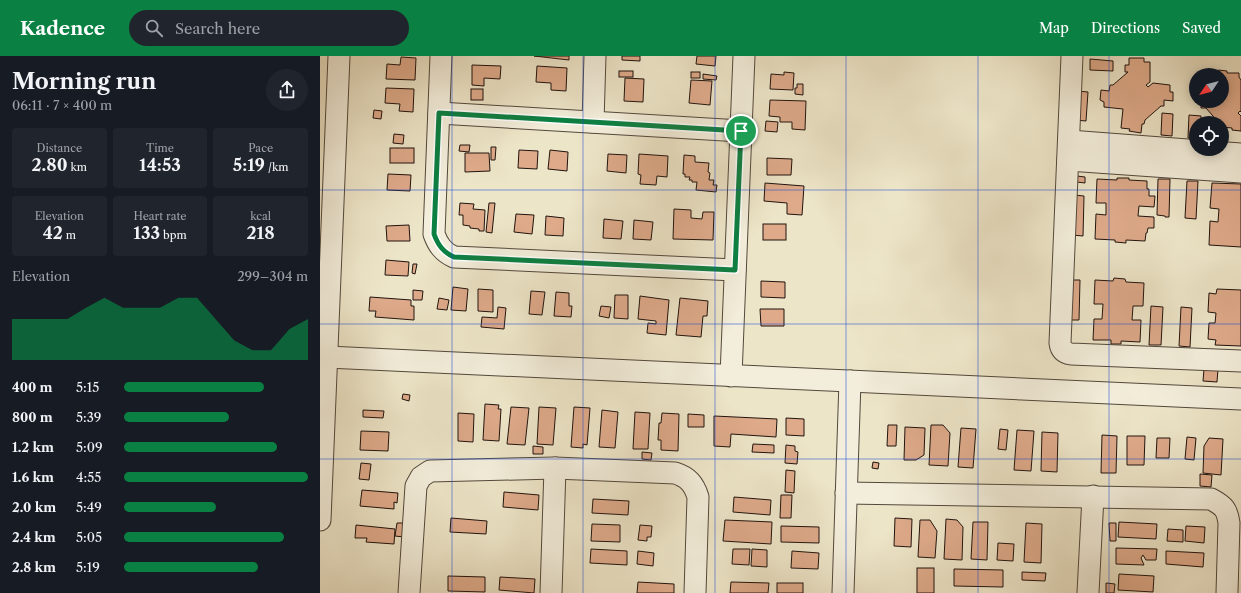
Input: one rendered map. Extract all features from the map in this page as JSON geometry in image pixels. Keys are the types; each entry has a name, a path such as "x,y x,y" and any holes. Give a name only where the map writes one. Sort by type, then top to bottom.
{"street":[{"path":"320,520 339,56"},
{"path":"441,56 434,234 440,248 446,254 454,257 735,270"},
{"path":"593,122 595,56"},
{"path":"731,376 744,56"},
{"path":"1072,56 1060,343 1063,351 1071,354 1241,360"},
{"path":"439,113 741,131"},
{"path":"1069,151 1241,154"},
{"path":"1069,151 1241,172"},
{"path":"327,357 1241,399"},
{"path":"843,593 850,381"},
{"path":"551,593 555,468"},
{"path":"409,593 416,486 420,477 430,471 555,468 675,473 684,476 690,481 696,489 698,497 695,593"},
{"path":"846,493 1211,499 1224,507 1228,514 1227,593"},
{"path":"1088,593 1093,496"}],"building":[{"path":"534,56 569,56 569,60"},
{"path":"622,56 640,56 640,61 622,60"},
{"path":"697,56 716,56 715,66 696,64"},
{"path":"401,57 416,58 415,80 386,79 387,64 400,65"},
{"path":"1129,58 1144,58 1144,62 1150,62 1150,82 1146,85 1148,87 1153,83 1170,85 1170,92 1173,92 1173,101 1164,100 1164,106 1161,106 1145,120 1144,124 1142,124 1141,133 1129,131 1130,129 1121,128 1123,109 1104,107 1104,102 1100,100 1101,90 1109,91 1110,85 1113,85 1128,72 1125,72 1125,65 1129,65"},
{"path":"1090,59 1113,61 1113,71 1090,70"},
{"path":"472,65 501,66 500,79 484,78 484,86 472,85"},
{"path":"537,66 567,68 566,91 551,90 551,83 536,82"},
{"path":"619,71 633,71 633,77 619,77"},
{"path":"691,72 700,72 700,78 691,78"},
{"path":"784,72 794,73 793,90 770,89 771,74 784,75"},
{"path":"1229,73 1239,73 1241,80 1241,112 1240,111 1238,113 1241,116 1241,131 1232,130 1232,128 1229,128 1229,116 1213,116 1206,108 1229,108"},
{"path":"703,74 717,76 716,80 703,79"},
{"path":"625,78 644,79 643,102 624,101"},
{"path":"691,80 712,81 710,105 689,103"},
{"path":"797,84 803,84 803,95 795,94"},
{"path":"386,88 414,89 413,112 399,111 400,104 385,103"},
{"path":"471,89 483,89 483,100 471,100"},
{"path":"1077,91 1088,92 1086,121 1075,120"},
{"path":"770,100 806,101 805,130 792,129 792,122 780,122 780,117 769,116"},
{"path":"374,110 382,111 381,119 373,118"},
{"path":"1162,113 1173,114 1172,136 1161,135"},
{"path":"1189,115 1201,116 1189,116 1188,138"},
{"path":"766,121 778,122 777,132 765,131"},
{"path":"394,134 404,135 403,144 393,143"},
{"path":"460,145 470,145 469,152 459,151"},
{"path":"491,147 496,147 495,160 491,160"},
{"path":"390,148 414,148 414,163 390,163"},
{"path":"519,150 538,151 537,169 518,168"},
{"path":"550,150 568,152 567,171 548,169"},
{"path":"465,153 489,153 490,171 465,172"},
{"path":"608,154 627,155 626,173 607,171"},
{"path":"639,154 668,156 667,177 657,176 656,185 640,184 641,175 638,174"},
{"path":"684,155 695,156 695,162 709,163 709,180 714,180 713,185 717,185 716,192 696,190 697,182 692,182 692,180 689,180 690,177 685,177 685,174 683,174"},
{"path":"767,158 792,159 791,175 767,175"},
{"path":"388,174 411,175 410,191 387,190"},
{"path":"1077,176 1085,177 1085,183 1077,182"},
{"path":"1117,178 1147,181 1149,196 1155,196 1154,207 1139,206 1138,216 1154,217 1154,228 1148,228 1145,241 1126,240 1126,243 1115,242 1115,240 1095,239 1096,214 1106,215 1106,203 1096,203 1097,179 1117,180"},
{"path":"1158,179 1170,179 1169,217 1157,215"},
{"path":"1187,181 1198,181 1196,219 1185,218"},
{"path":"765,183 804,186 802,215 787,214 787,203 764,201"},
{"path":"1212,183 1241,184 1241,247 1209,245 1210,221 1218,222 1219,209 1210,208"},
{"path":"1074,195 1084,196 1083,236 1072,235"},
{"path":"460,203 474,204 473,209 485,210 484,231 479,231 479,229 470,228 470,226 463,225 463,215 459,215"},
{"path":"489,203 495,203 492,233 486,232"},
{"path":"674,209 691,210 691,218 702,219 703,212 714,212 713,240 673,239"},
{"path":"516,214 534,215 532,234 514,232"},
{"path":"546,216 564,218 563,236 545,235"},
{"path":"604,219 623,221 621,239 603,238"},
{"path":"634,220 653,222 651,240 633,239"},
{"path":"763,224 786,224 786,240 763,240"},
{"path":"409,225 410,241 387,241 386,226"},
{"path":"386,260 409,262 408,276 385,275"},
{"path":"413,264 417,264 415,274 412,273"},
{"path":"1114,278 1125,279 1126,282 1144,283 1143,306 1133,306 1132,320 1141,320 1140,342 1121,341 1121,344 1111,344 1111,340 1093,340 1094,319 1102,319 1103,304 1094,304 1095,280 1113,281"},
{"path":"1069,280 1080,280 1079,320 1068,320"},
{"path":"761,281 785,282 785,298 761,297"},
{"path":"453,287 468,289 466,311 451,310"},
{"path":"478,289 493,290 493,312 478,311"},
{"path":"1217,289 1241,290 1241,346 1215,345 1216,340 1208,339 1209,323 1215,323 1216,313 1208,312 1209,293 1216,294"},
{"path":"413,290 423,291 422,300 413,300"},
{"path":"531,291 545,292 542,315 529,314"},
{"path":"556,292 569,293 569,306 572,306 571,317 554,316"},
{"path":"615,295 628,295 628,319 614,318"},
{"path":"640,296 669,300 666,335 647,333 648,323 656,324 656,321 638,319"},
{"path":"370,297 411,300 411,306 414,306 414,320 375,317 376,311 369,311"},
{"path":"439,298 449,300 447,310 437,309"},
{"path":"680,298 708,301 707,316 703,316 701,337 676,335"},
{"path":"601,306 611,307 609,318 599,316"},
{"path":"1151,306 1163,307 1161,345 1149,345"},
{"path":"498,307 506,308 504,329 481,327 482,317 497,318"},
{"path":"1181,307 1192,308 1190,347 1179,346"},
{"path":"760,309 784,309 784,326 761,326"},
{"path":"1204,369 1218,369 1217,382 1203,381"},
{"path":"403,394 410,395 409,401 402,399"},
{"path":"485,404 499,405 498,409 501,409 499,441 483,440"},
{"path":"511,407 529,408 525,445 507,444"},
{"path":"539,407 556,408 553,445 537,444"},
{"path":"574,407 590,408 587,445 583,444 583,448 571,447"},
{"path":"363,410 384,411 383,418 363,417"},
{"path":"602,410 618,412 615,448 599,447"},
{"path":"635,412 650,413 648,449 633,449"},
{"path":"458,413 474,414 473,442 458,441"},
{"path":"662,413 679,414 678,451 661,450 661,440 658,440 659,423 661,423"},
{"path":"688,414 704,415 704,427 688,427"},
{"path":"714,416 777,419 776,437 731,434 730,447 714,446"},
{"path":"786,418 804,419 804,436 786,435"},
{"path":"888,425 897,425 896,446 887,446"},
{"path":"931,425 943,425 950,433 948,466 929,465"},
{"path":"905,427 925,428 924,455 916,460 904,460"},
{"path":"961,428 976,429 973,468 958,467"},
{"path":"1000,429 1008,430 1006,450 998,449"},
{"path":"1017,430 1034,431 1031,471 1014,470"},
{"path":"361,431 389,432 388,451 360,450"},
{"path":"1042,432 1058,433 1057,472 1041,471"},
{"path":"1102,435 1117,436 1116,473 1101,473"},
{"path":"1127,436 1145,436 1144,465 1127,465"},
{"path":"1187,437 1196,438 1194,460 1185,459"},
{"path":"1157,438 1170,438 1169,458 1156,458"},
{"path":"1209,438 1223,439 1221,475 1203,473 1204,446"},
{"path":"753,444 774,445 774,453 752,452"},
{"path":"786,445 795,446 795,451 798,452 797,464 785,463"},
{"path":"533,446 543,447 543,454 533,454"},
{"path":"642,452 652,453 651,460 642,459"},
{"path":"873,462 879,463 878,469 872,468"},
{"path":"361,463 371,464 369,480 359,479"},
{"path":"786,470 795,471 794,493 785,492"},
{"path":"1200,474 1212,475 1211,487 1200,486"},
{"path":"362,490 398,493 397,503 394,502 394,509 360,506"},
{"path":"504,492 539,495 538,510 503,507"},
{"path":"781,495 792,495 791,518 780,518"},
{"path":"734,497 771,500 770,515 733,512"},
{"path":"593,499 629,501 628,515 592,513"},
{"path":"451,518 487,521 486,534 450,532"},
{"path":"895,518 912,519 911,547 894,546"},
{"path":"946,519 957,520 963,527 962,560 944,559"},
{"path":"725,520 772,522 771,544 723,541"},
{"path":"920,520 930,520 937,531 935,558 918,557"},
{"path":"973,522 988,522 987,560 971,559"},
{"path":"1119,522 1157,524 1156,539 1118,537"},
{"path":"397,523 405,523 404,537 395,536"},
{"path":"1026,523 1042,524 1041,563 1024,562"},
{"path":"1109,523 1116,523 1116,541 1110,541"},
{"path":"592,524 620,525 620,542 591,541"},
{"path":"356,525 395,529 394,544 366,542 367,538 355,538"},
{"path":"640,525 652,526 651,537 647,537 647,541 638,540"},
{"path":"781,526 819,527 819,543 781,542"},
{"path":"1186,526 1205,527 1204,543 1185,541"},
{"path":"1168,529 1183,530 1183,542 1167,541"},
{"path":"998,543 1014,544 1013,561 997,560"},
{"path":"1116,548 1157,549 1156,560 1146,560 1143,555 1141,558 1144,565 1116,564"},
{"path":"591,549 627,551 627,565 590,563"},
{"path":"733,549 750,549 749,565 732,564"},
{"path":"752,549 767,550 767,567 751,566"},
{"path":"638,551 654,553 653,566 637,564"},
{"path":"792,551 819,553 818,569 791,568"},
{"path":"1166,551 1204,553 1203,567 1166,564"},
{"path":"917,568 934,568 934,593 917,593"},
{"path":"954,569 1003,570 1003,587 954,586"},
{"path":"1022,572 1046,573 1045,581 1022,580"},
{"path":"1119,574 1154,576 1153,592 1118,590"},
{"path":"448,576 485,577 485,592 448,591"},
{"path":"500,577 535,579 534,593 499,590"},
{"path":"638,582 674,584 674,593 637,593"},
{"path":"731,582 769,583 768,593 730,593"},
{"path":"777,583 803,583 803,593 777,593"},
{"path":"1106,583 1115,584 1114,593 1106,593"}],"route":[{"path":"439,113 741,131 735,270 454,257 446,254 436,241 434,234 439,113"}]}
